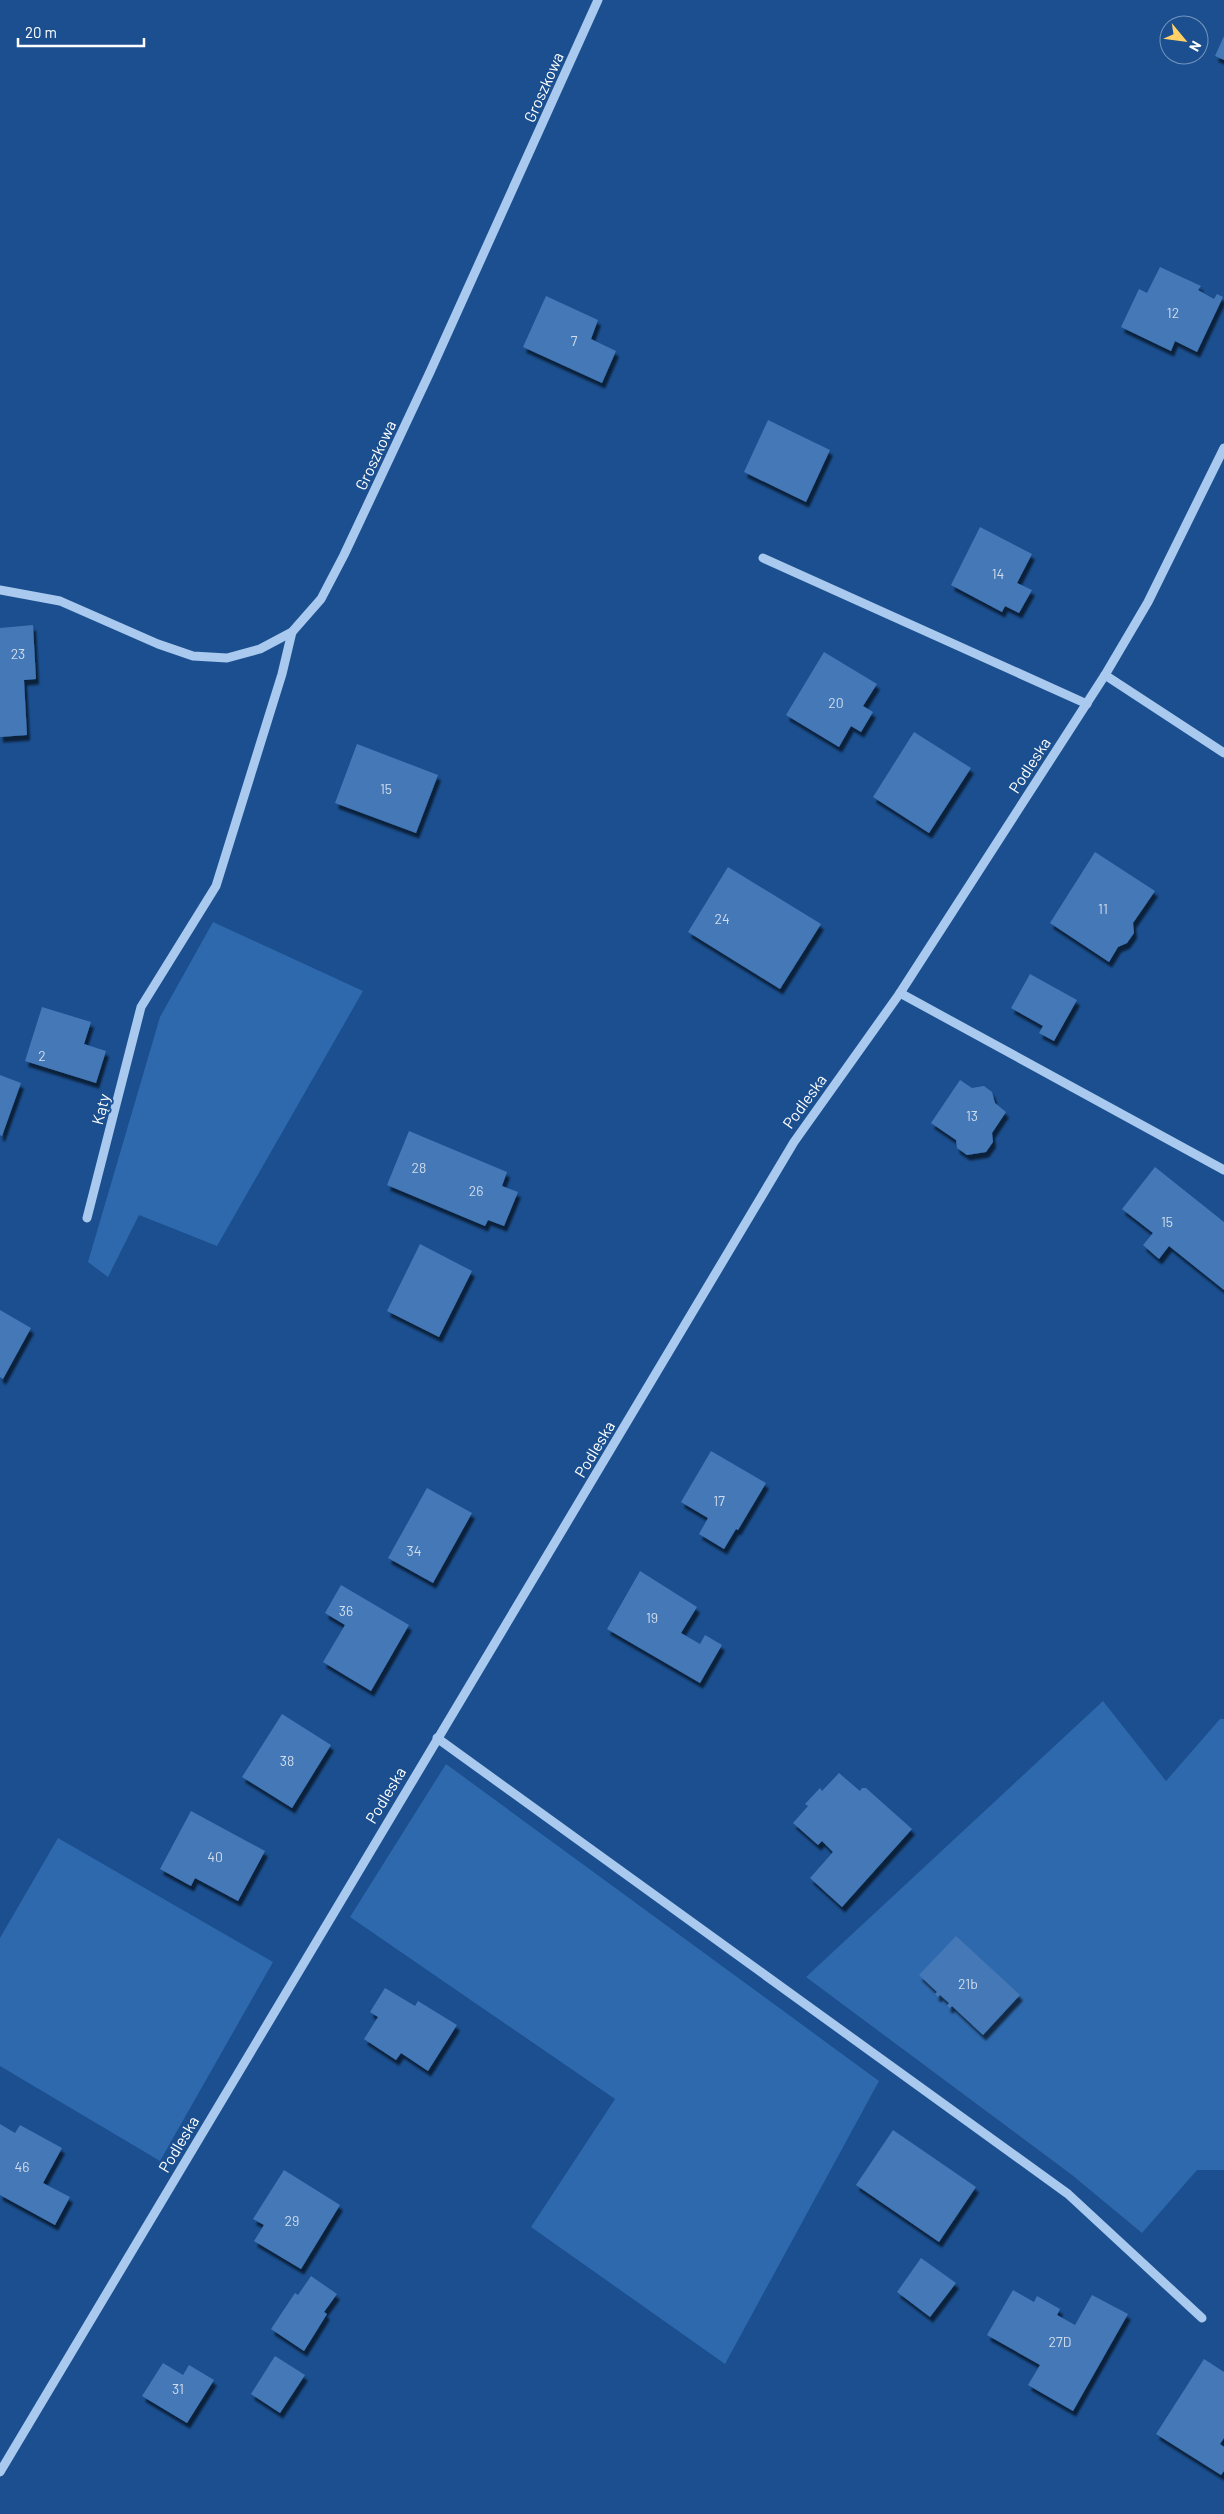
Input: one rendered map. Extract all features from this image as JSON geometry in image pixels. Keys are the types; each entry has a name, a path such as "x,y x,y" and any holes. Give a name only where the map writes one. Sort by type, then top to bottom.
{"street":[{"name":"Groszkowa","path":"0,590 60,601 158,644 193,656 226,658 260,649 292,632 321,599 344,555 434,363 598,0"},
{"name":"Podleska","path":"0,2472 794,1142 900,992 1105,675 1148,602 1224,448"},
{"path":"764,558 1087,704"},
{"name":"Kąty","path":"87,1218 141,1007 216,886 282,674 292,632"},
{"path":"1105,675 1224,753"},
{"path":"900,992 1224,1170"},
{"path":"437,1738 1068,2194 1202,2318"}],"shaded area":[{"path":"213,922 363,991 217,1246 139,1215 108,1277 88,1262 160,1017"},
{"path":"1103,1701 1166,1781 1220,1719 1224,1719 1224,2170 1197,2170 1142,2233 1072,2175 806,1977"},
{"path":"446,1764 879,2081 725,2364 531,2227 615,2099 350,1917"},
{"path":"58,1838 273,1962 160,2161 0,2066 0,1938"}],"building":[{"path":"1224,36 1224,60 1215,56"},
{"path":"1160,267 1201,286 1198,290 1214,299 1217,294 1223,297 1197,352 1175,341 1171,351 1121,327 1139,289 1147,293"},
{"path":"546,296 598,320 591,339 616,351 602,383 523,347"},
{"path":"768,420 830,450 806,502 744,472"},
{"path":"980,527 1032,554 1017,583 1032,590 1019,613 1005,606 1002,612 951,585"},
{"path":"33,625 36,679 24,680 27,735 0,737 0,628"},
{"path":"824,652 877,684 863,706 873,712 861,732 851,726 839,747 786,715"},
{"path":"914,732 971,768 929,833 873,797"},
{"path":"357,744 438,775 416,833 335,803"},
{"path":"1095,852 1155,891 1133,923 1134,933 1127,943 1118,947 1109,962 1050,923"},
{"path":"728,867 821,924 780,989 688,932"},
{"path":"1030,974 1077,1000 1054,1041 1039,1033 1043,1026 1011,1008"},
{"path":"42,1007 91,1022 84,1044 106,1051 96,1083 25,1061"},
{"path":"0,1075 21,1083 2,1136 0,1135"},
{"path":"960,1080 972,1088 984,1086 992,1092 995,1103 1006,1112 992,1133 993,1142 986,1152 967,1155 957,1148 956,1140 931,1123"},
{"path":"409,1131 507,1172 502,1186 518,1192 504,1226 488,1220 485,1226 387,1185"},
{"path":"1155,1167 1224,1222 1224,1290 1169,1246 1159,1259 1143,1245 1153,1233 1122,1209"},
{"path":"420,1244 472,1271 439,1337 387,1311"},
{"path":"0,1310 31,1328 3,1379 0,1377"},
{"path":"711,1451 766,1483 738,1530 736,1529 724,1549 699,1534 708,1518 681,1502"},
{"path":"427,1488 472,1513 433,1583 388,1558"},
{"path":"640,1571 697,1607 681,1633 700,1644 705,1635 722,1645 700,1683 607,1629"},
{"path":"341,1585 409,1625 371,1691 323,1662 345,1625 325,1613"},
{"path":"282,1714 331,1745 292,1808 242,1777"},
{"path":"839,1773 860,1791 862,1788 866,1788 912,1829 842,1907 810,1878 833,1852 822,1841 818,1845 793,1823 808,1806 805,1804 820,1788 822,1791"},
{"path":"191,1811 265,1851 238,1901 195,1878 191,1886 160,1869"},
{"path":"956,1936 1020,1995 983,2035 952,2006 950,2008 947,2006 949,2003 940,1995 938,1997 935,1994 937,1992 919,1975"},
{"path":"385,1988 415,2006 418,2001 457,2025 428,2071 401,2053 396,2060 364,2039 378,2017 370,2012"},
{"path":"0,2124 15,2133 20,2125 62,2148 43,2183 70,2197 55,2225 0,2195"},
{"path":"893,2130 976,2187 939,2242 856,2185"},
{"path":"284,2170 340,2205 301,2269 254,2241 264,2225 253,2219"},
{"path":"921,2258 956,2283 930,2317 897,2292"},
{"path":"311,2276 337,2294 324,2312 327,2314 304,2351 271,2329 295,2293 298,2295"},
{"path":"1013,2290 1034,2302 1037,2296 1060,2309 1057,2315 1075,2325 1092,2295 1128,2314 1073,2411 1028,2385 1040,2365 987,2335"},
{"path":"275,2356 305,2375 280,2413 251,2394"},
{"path":"1204,2359 1224,2372 1224,2438 1220,2444 1224,2447 1224,2471 1221,2475 1156,2434"},
{"path":"163,2363 183,2375 189,2365 214,2380 187,2423 142,2396"}]}
